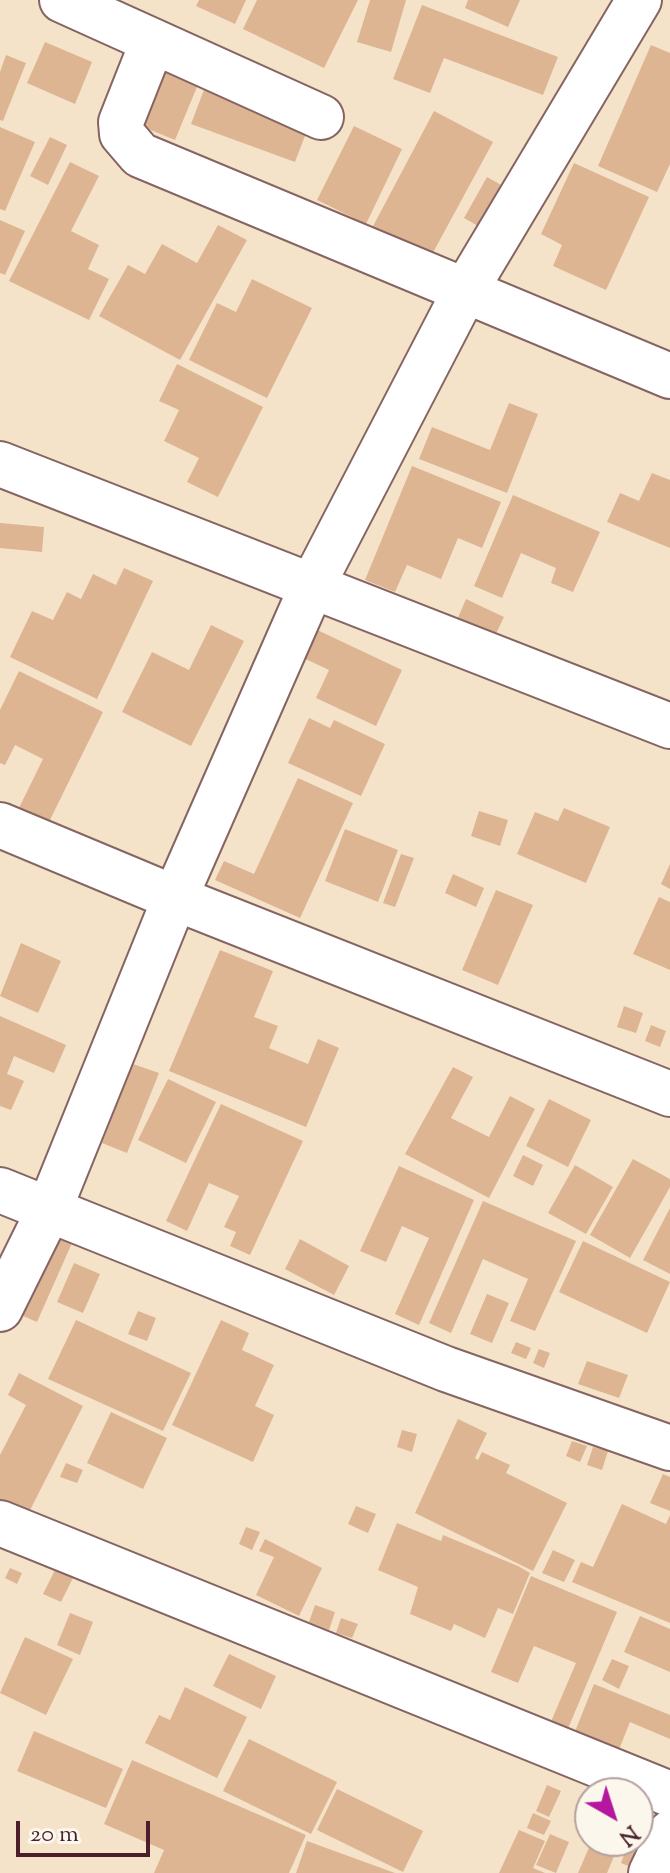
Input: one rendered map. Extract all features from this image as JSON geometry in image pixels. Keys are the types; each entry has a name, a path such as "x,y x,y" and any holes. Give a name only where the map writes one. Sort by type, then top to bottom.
{"street":[{"path":"62,0 321,117"},
{"path":"0,1309 49,1210 175,898 313,584 465,291 639,0"},
{"path":"153,41 121,122 122,134 140,155 670,376"},
{"path":"0,464 670,726"},
{"path":"0,825 175,898 670,1094"},
{"path":"0,1190 446,1369 670,1448"},
{"path":"0,1523 670,1794"},
{"path":"651,1873 670,1833"}],"building":[{"path":"199,0 246,0 235,24 196,6"},
{"path":"257,0 358,0 324,68 243,29"},
{"path":"370,0 406,0 391,52 357,42"},
{"path":"468,0 520,0 508,27 465,8"},
{"path":"422,5 558,57 543,95 444,58 430,93 393,79"},
{"path":"45,42 92,62 75,104 27,83"},
{"path":"651,45 670,53 670,164 657,192 598,166"},
{"path":"6,55 26,63 3,121 0,120 0,72"},
{"path":"161,67 199,82 175,140 136,124"},
{"path":"207,82 311,120 295,162 191,124"},
{"path":"434,111 493,142 429,260 371,230"},
{"path":"354,126 402,149 366,224 317,200"},
{"path":"0,127 35,142 5,211 0,209"},
{"path":"50,137 67,145 48,185 30,176"},
{"path":"70,162 99,176 71,231 99,245 88,269 109,279 89,320 9,281"},
{"path":"574,163 649,197 606,290 553,266 562,245 541,234"},
{"path":"487,177 510,190 487,231 464,218"},
{"path":"0,220 25,231 5,275 0,273"},
{"path":"218,225 247,240 180,360 99,316 128,265 145,274 162,244 197,263"},
{"path":"252,279 312,308 267,398 189,360 217,303 236,312"},
{"path":"177,364 263,407 218,497 187,482 199,458 164,441 179,410 159,401"},
{"path":"509,403 538,414 507,493 419,459 432,427 490,450"},
{"path":"412,466 501,502 482,548 458,538 441,579 407,565 395,592 365,580"},
{"path":"652,473 670,480 670,548 607,522 620,493 639,501"},
{"path":"513,495 600,532 573,592 551,583 556,568 521,553 502,598 474,586"},
{"path":"0,523 44,527 42,552 0,548"},
{"path":"124,568 153,581 97,699 10,657 32,611 53,620 67,592 81,599 93,574 116,585"},
{"path":"466,599 504,617 494,638 457,620"},
{"path":"211,625 244,641 191,746 122,712 152,652 189,670"},
{"path":"311,627 402,670 376,726 316,698 329,670 297,655"},
{"path":"19,671 103,712 48,824 18,810 43,759 15,745 5,765 0,763 0,710"},
{"path":"309,718 330,728 334,720 385,744 361,796 288,763"},
{"path":"298,778 353,803 300,918 215,880 224,861 254,874"},
{"path":"564,808 610,827 586,883 517,854 535,812 558,821"},
{"path":"479,811 508,820 500,846 471,836"},
{"path":"345,829 398,850 378,902 325,881"},
{"path":"401,854 414,858 395,907 383,903"},
{"path":"670,864 670,889 661,884"},
{"path":"453,874 484,888 476,907 445,893"},
{"path":"496,890 533,905 498,985 462,970"},
{"path":"659,897 670,902 670,970 633,954"},
{"path":"21,943 61,961 38,1013 0,996"},
{"path":"220,950 273,971 254,1017 278,1026 269,1048 308,1064 318,1039 339,1048 306,1127 169,1071"},
{"path":"624,1006 643,1013 636,1033 617,1027"},
{"path":"0,1016 66,1045 54,1073 14,1056 7,1074 24,1081 11,1110 0,1106"},
{"path":"651,1025 666,1031 660,1047 645,1041"},
{"path":"133,1064 159,1073 127,1153 102,1143"},
{"path":"453,1067 473,1077 451,1118 489,1137 510,1096 535,1109 489,1198 405,1154"},
{"path":"168,1079 216,1102 186,1163 138,1140"},
{"path":"549,1099 591,1120 568,1167 526,1146"},
{"path":"221,1104 303,1141 250,1255 230,1246 236,1232 224,1227 239,1196 209,1183 187,1231 166,1221"},
{"path":"523,1155 543,1165 533,1186 513,1176"},
{"path":"633,1159 670,1179 670,1187 630,1258 590,1235"},
{"path":"575,1165 613,1187 586,1234 548,1213"},
{"path":"399,1166 474,1200 419,1325 395,1314 429,1238 402,1226 386,1262 360,1251"},
{"path":"483,1201 576,1241 535,1331 510,1321 528,1279 483,1259 451,1333 429,1323"},
{"path":"670,1208 670,1274 643,1260"},
{"path":"56,1236 72,1243 37,1322 21,1315"},
{"path":"300,1239 349,1266 334,1295 285,1269"},
{"path":"583,1241 670,1282 647,1333 559,1292"},
{"path":"74,1263 100,1274 83,1313 57,1302"},
{"path":"487,1294 509,1303 492,1343 470,1334"},
{"path":"138,1311 156,1318 147,1341 128,1334"},
{"path":"76,1320 191,1373 163,1431 48,1379"},
{"path":"221,1320 249,1333 242,1350 274,1365 255,1406 274,1415 253,1462 172,1425"},
{"path":"516,1342 531,1348 526,1359 511,1353"},
{"path":"539,1349 550,1353 544,1368 533,1363"},
{"path":"587,1361 628,1375 619,1398 578,1384"},
{"path":"19,1373 83,1406 26,1518 0,1505 0,1455 26,1405 8,1395"},
{"path":"111,1412 167,1438 143,1489 87,1463"},
{"path":"458,1419 487,1433 475,1458 478,1460 482,1452 510,1465 506,1473 567,1503 533,1571 415,1513"},
{"path":"402,1430 417,1434 412,1452 397,1447"},
{"path":"572,1441 587,1446 580,1462 566,1456"},
{"path":"593,1447 608,1451 602,1470 587,1465"},
{"path":"66,1463 83,1470 77,1483 60,1477"},
{"path":"663,1474 670,1477 670,1511 650,1503"},
{"path":"622,1504 666,1524 670,1515 670,1623 572,1582 581,1562 593,1567"},
{"path":"356,1506 376,1514 368,1533 348,1524"},
{"path":"397,1523 441,1541 443,1535 530,1573 513,1614 498,1608 485,1638 454,1624 451,1631 410,1614 418,1587 378,1570"},
{"path":"246,1527 260,1532 252,1550 239,1544"},
{"path":"265,1539 322,1568 299,1616 256,1595 274,1557 259,1551"},
{"path":"553,1550 575,1560 564,1582 542,1573"},
{"path":"10,1568 22,1573 17,1584 5,1578"},
{"path":"55,1570 73,1578 61,1602 43,1594"},
{"path":"531,1576 617,1612 564,1738 547,1731 576,1663 534,1646 518,1683 491,1672"},
{"path":"315,1605 335,1612 329,1630 309,1622"},
{"path":"70,1613 93,1622 80,1655 57,1645"},
{"path":"640,1616 670,1629 670,1672 624,1652"},
{"path":"341,1618 358,1624 352,1638 336,1633"},
{"path":"25,1637 73,1659 46,1715 0,1693"},
{"path":"229,1654 276,1676 261,1709 213,1686"},
{"path":"612,1659 629,1666 619,1689 602,1680"},
{"path":"594,1684 670,1715 670,1739 630,1722 618,1752 574,1734"},
{"path":"185,1687 247,1717 217,1778 145,1743 159,1715 170,1720"},
{"path":"34,1731 123,1769 106,1808 17,1771"},
{"path":"249,1739 337,1782 311,1834 223,1791"},
{"path":"132,1760 306,1835 289,1873 154,1873 164,1850 104,1824"},
{"path":"547,1785 561,1791 549,1817 536,1811"},
{"path":"337,1789 423,1831 403,1872 317,1830"},
{"path":"533,1813 551,1821 544,1835 527,1828"},
{"path":"519,1830 545,1841 533,1868 545,1873 499,1873"},
{"path":"550,1834 569,1842 556,1873 536,1865"},
{"path":"307,1841 395,1873 296,1873"},
{"path":"585,1857 614,1857 607,1873 578,1873"},
{"path":"623,1857 642,1857 636,1869 621,1863"}]}
